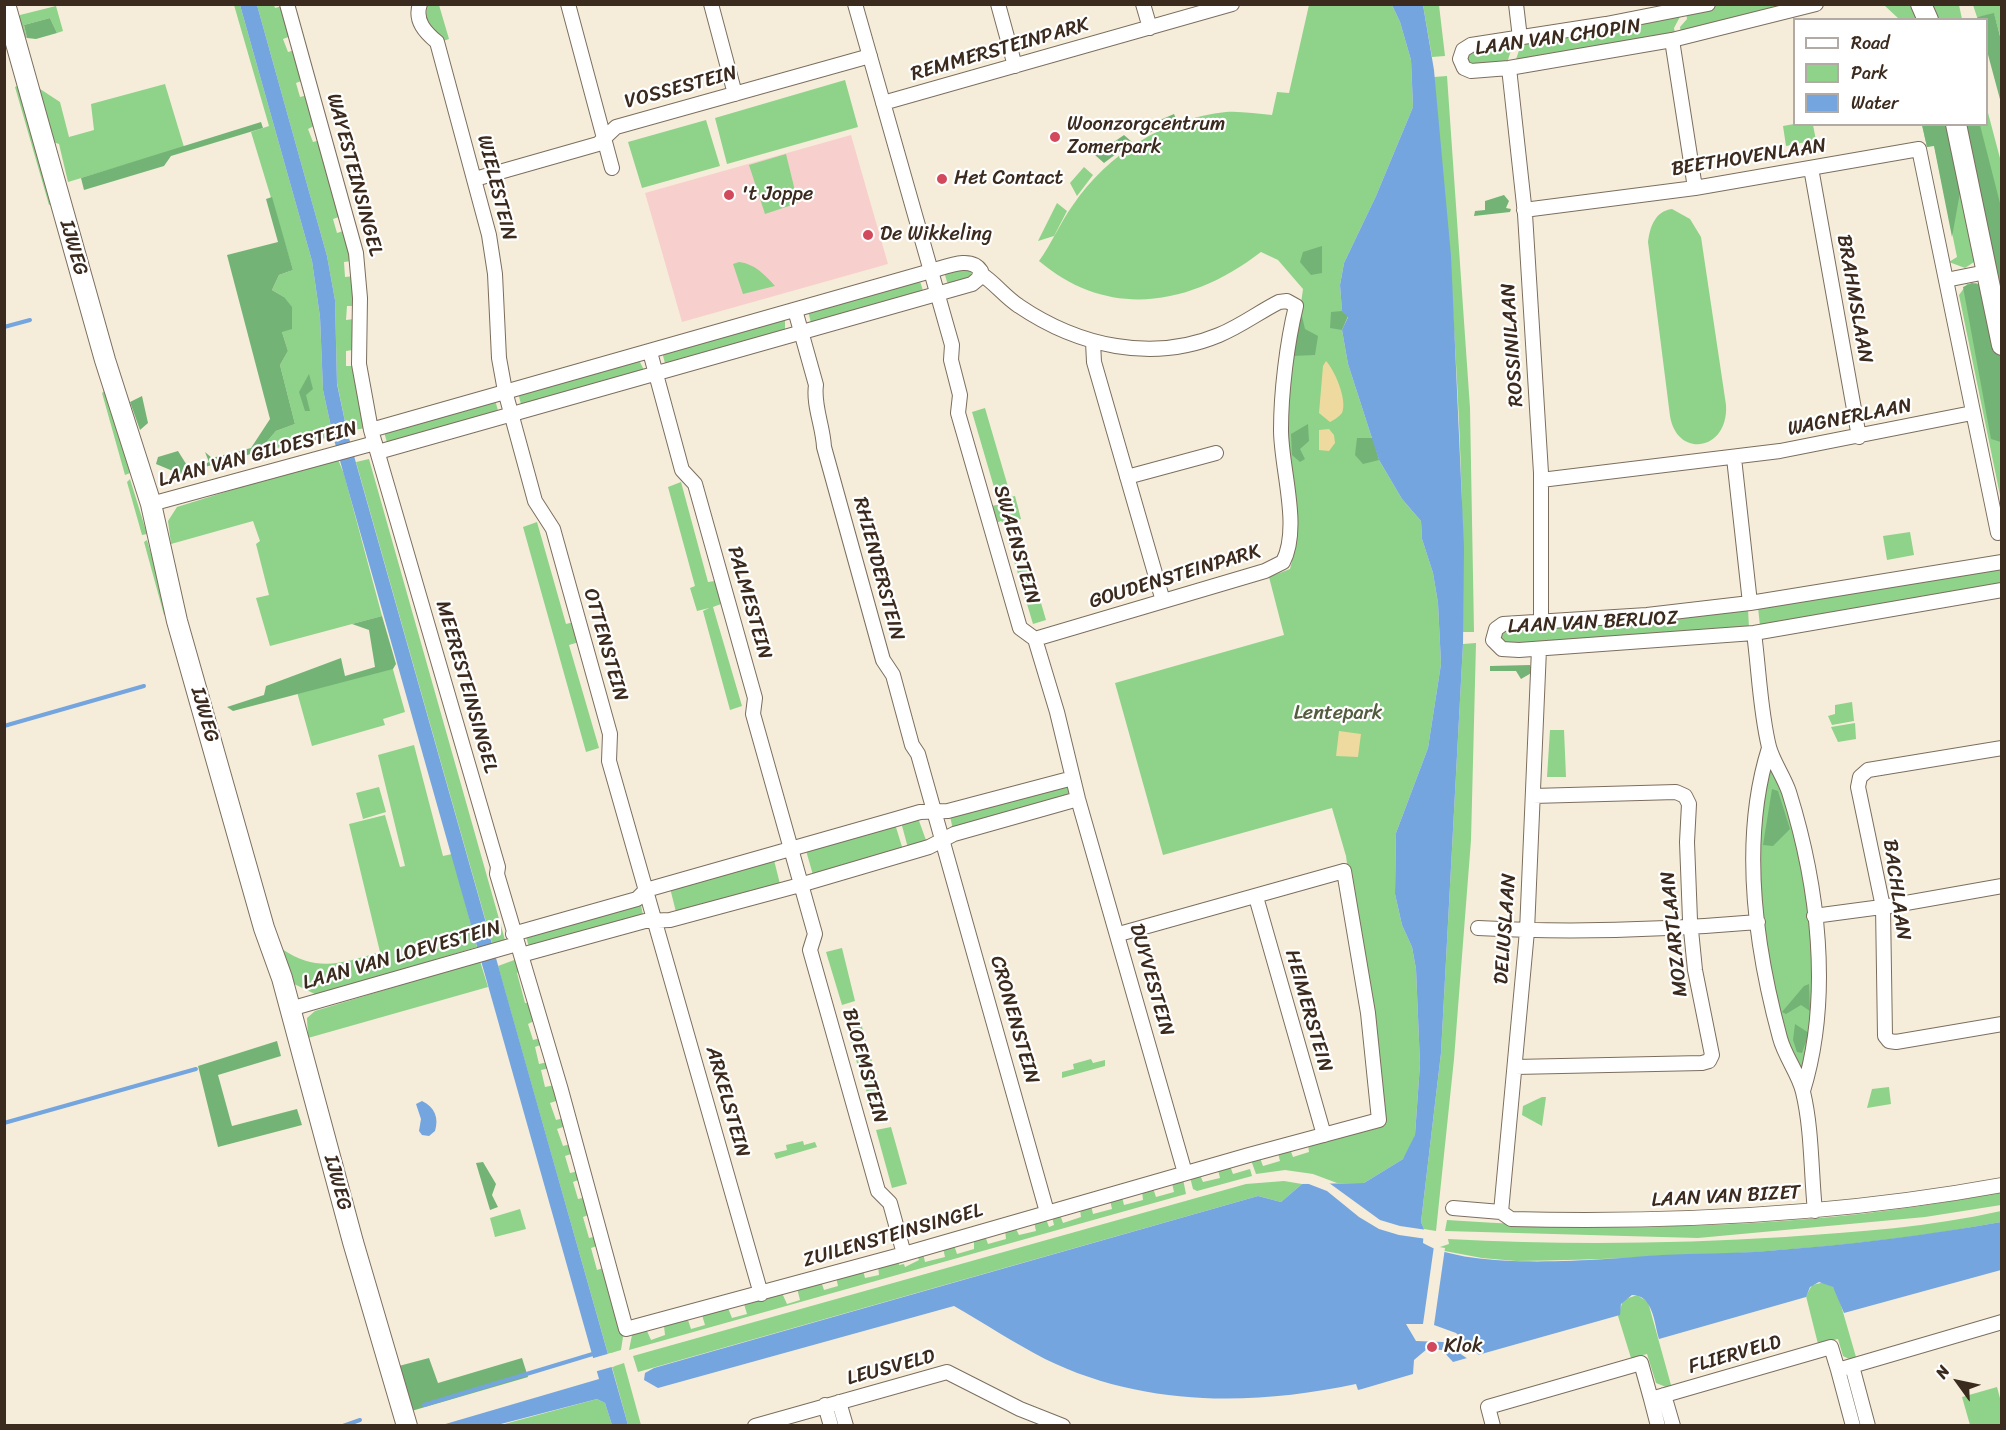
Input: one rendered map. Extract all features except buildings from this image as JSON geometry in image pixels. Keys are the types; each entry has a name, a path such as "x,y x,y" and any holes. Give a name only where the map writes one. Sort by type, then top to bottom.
{"street":[{"name":"IJWEG","path":"5,4 105,360 151,504 177,621 262,923 290,1009 353,1242 407,1425"},
{"name":"WAYESTEINSINGEL","path":"287,4 356,252 360,298 359,364 373,443"},
{"name":"WIELESTEIN","path":"420,4 417,10 423,31 437,42 489,235 495,274 499,358 505,392"},
{"path":"568,4 612,168"},
{"path":"711,4 735,94"},
{"path":"855,4 938,294"},
{"path":"998,4 1015,66"},
{"path":"1143,4 1150,28"},
{"name":"REMMERSTEINPARK","path":"883,103 1232,4"},
{"path":"1516,4 1520,38"},
{"name":"LAAN VAN CHOPIN","path":"1708,4 1466,46 1460,59 1464,68 1471,71 1509,68 1672,40 1816,4"},
{"path":"1921,4 1927,18"},
{"path":"1672,40 1695,188"},
{"name":"VOSSESTEIN","path":"475,179 598,144 615,127 870,56"},
{"name":"ROSSINILAAN","path":"1509,68 1524,210 1541,480 1541,621"},
{"path":"1956,126 2001,345"},
{"name":"BEETHOVENLAAN","path":"1524,210 1695,188 1919,149 1998,533"},
{"name":"BRAHMSLAAN","path":"1810,168 1859,437"},
{"name":"LAAN VAN GILDESTEIN","path":"151,504 373,443 513,414 972,284 981,274 977,265 969,262 931,270 505,392 373,443"},
{"path":"1946,280 1986,272"},
{"path":"981,274 1033,315 1093,342 1094,362 1162,602"},
{"name":"SWAENSTEIN","path":"938,294 952,345 951,360 960,395 957,413 1020,628 1035,639 1057,712 1078,799"},
{"name":"GOUDENSTEINPARK","path":"1035,639 1265,571 1280,565 1285,558 1290,518 1281,430 1294,304 1287,301 1279,302 1231,330 1185,344 1138,348 1093,342"},
{"path":"795,310 801,332"},
{"name":"RHIENDERSTEIN","path":"801,332 816,385 814,396 824,431 824,447 883,660 893,675 912,745 918,754 935,812"},
{"path":"650,352 656,373"},
{"name":"PALMESTEIN","path":"656,373 682,470 695,484 755,698 753,714 790,848"},
{"path":"505,392 513,414"},
{"name":"WAGNERLAAN","path":"1541,480 1734,458 1859,437 1972,413"},
{"name":"OTTENSTEIN","path":"513,414 535,501 553,529 610,734 609,761 646,890"},
{"name":"MEERESTEINSINGEL","path":"373,443 491,844 517,944"},
{"path":"1127,477 1216,453"},
{"path":"1734,458 1750,603"},
{"name":"LAAN VAN BERLIOZ","path":"2001,562 1750,603 1647,615 1500,625 1493,636 1496,645 1502,649 1539,649 1754,633 2001,590"},
{"path":"1754,633 1769,748 1789,792 1806,857 1814,916 1818,963 1817,1010 1811,1059 1803,1091"},
{"name":"DELIUSLAAN","path":"1501,1212 1527,931 1539,649"},
{"path":"1769,748 1756,804 1754,863 1758,922 1780,1039 1803,1091 1815,1211"},
{"name":"BACHLAAN","path":"2001,748 1868,770 1860,777 1858,787 1883,907 1885,953 1883,1030 1889,1041 1896,1042 2001,1024"},
{"name":"LAAN VAN LOEVESTEIN","path":"290,1009 517,944 637,899 646,890 920,812 948,811 1073,778"},
{"name":"MOZARTLAAN","path":"1515,1067 1609,1067 1702,1063 1709,1060 1712,1055 1695,970 1687,859 1689,804 1685,796 1676,792 1533,796"},
{"name":"LAAN VAN LOEVESTEIN","path":"517,944 645,921 670,920 929,847 954,834 1078,799"},
{"name":"DUYVESTEIN","path":"1078,799 1119,934 1185,1173"},
{"path":"935,812 944,839"},
{"name":"CRONENSTEIN","path":"944,839 1047,1212"},
{"path":"790,848 800,885"},
{"name":"ZUILENSTEINSINGEL","path":"517,944 588,1185 626,1329 761,1294 1379,1120 1357,937 1344,871 1256,897"},
{"name":"BLOEMSTEIN","path":"800,885 815,934 810,950 878,1191 890,1203 904,1254"},
{"path":"1814,916 1883,907 2001,886"},
{"path":"646,890 654,921"},
{"path":"1119,934 1256,897"},
{"name":"HEIMERSTEIN","path":"1256,897 1324,1135"},
{"name":"ARKELSTEIN","path":"654,921 761,1294"},
{"path":"1478,928 1527,931 1691,928 1758,922"},
{"name":"LAAN VAN BIZET","path":"1453,1208 1501,1212 1511,1219 1620,1222 1729,1218 1815,1211 1933,1197 2001,1185"},
{"path":"1845,1368 2001,1322"},
{"name":"FLIERVELD","path":"1658,1397 1832,1347 1845,1368"},
{"path":"1493,1425 1488,1407 1641,1363 1673,1425"},
{"path":"1845,1368 1853,1425"},
{"path":"1845,1368 1868,1425"},
{"name":"LEUSVELD","path":"755,1425 948,1372 1038,1420 1063,1425"},
{"path":"1658,1397 1658,1425"},
{"path":"839,1402 846,1425"},
{"path":"825,1406 831,1425"}],"shaded area":[{"path":"851,135 888,264 682,322 645,193"}],"green space":[{"path":"234,5 240,5 312,261 320,317 323,390 333,436 258,452 276,431 295,424 280,365 288,351 282,332 284,297 272,290 279,275 293,270 251,132 269,126"},
{"path":"257,5 274,5 275,8 283,6 291,36 283,39 288,52 295,50 304,80 296,83 300,97 308,95 316,125 308,129 313,142 321,140 342,216 333,219 337,233 346,230 352,261 344,262 345,277 354,276 355,306 347,306 346,320 354,319 353,350 346,351 346,366 354,366 366,428 347,431 337,383 335,300 327,256"},
{"path":"428,5 439,5 449,39 440,42 430,29 426,21"},
{"name":"Lentepark","path":"1309,5 1392,5 1400,22 1411,60 1413,107 1376,196 1344,263 1340,285 1342,310 1348,316 1342,330 1348,364 1379,460 1402,499 1421,521 1422,539 1433,573 1438,603 1441,664 1428,748 1396,833 1395,894 1402,925 1412,947 1416,969 1420,1064 1415,1135 1411,1148 1403,1159 1364,1183 1337,1183 1313,1174 1285,1170 1256,1174 1251,1160 1260,1158 1263,1166 1280,1161 1278,1153 1290,1149 1293,1157 1309,1152 1308,1144 1382,1122 1346,856 1332,808 1163,855 1115,683 1284,635 1269,577 1290,569 1292,561 1285,415 1303,289 1278,260 1261,252 1235,270 1207,284 1179,294 1151,299 1122,298 1094,292 1066,280 1039,261 1068,212 1087,187 1120,155 1139,142 1181,122 1203,116 1226,112 1272,115 1277,92 1289,93"},
{"path":"1423,5 1439,5 1445,56 1432,57"},
{"path":"1720,5 1799,5 1681,34 1680,27 1687,19 1686,12"},
{"path":"1884,5 1910,5 1916,18 1898,18"},
{"path":"1931,5 1959,5 1962,18 1938,18"},
{"path":"1973,5 2001,5 2001,39 1994,14 1977,17"},
{"path":"56,6 63,31 57,33 50,18 24,25 27,38 23,37 18,19 20,15"},
{"path":"1682,13 1674,28 1675,33 1515,62 1522,42"},
{"path":"1994,13 2001,40 2001,103 1988,55 1988,18 1977,17"},
{"path":"50,18 57,33 36,39 27,38 24,25"},
{"path":"1513,44 1507,63 1481,67 1468,64 1466,55 1468,52"},
{"path":"1447,76 1470,408 1474,632 1463,632 1462,493 1456,354 1434,77"},
{"path":"845,80 858,127 727,164 715,118"},
{"path":"165,84 184,147 68,182 59,144 53,142 37,87 60,102 69,137 94,130 91,104"},
{"path":"19,85 54,203 49,205 15,87"},
{"path":"1988,113 2001,162 2001,300 1964,126 1988,126"},
{"path":"1174,114 1177,121 1142,136 1137,130"},
{"path":"706,120 720,166 642,188 628,142"},
{"path":"261,122 263,128 171,156 164,166 84,190 81,178"},
{"path":"1793,124 1793,126 1813,126 1816,140 1786,146 1783,126"},
{"path":"1922,126 1951,126 1977,260 1965,268 1949,262 1957,257 1934,145 1927,147"},
{"path":"1922,126 1951,126 1963,176 1952,237 1934,146 1927,147"},
{"path":"1966,126 1980,126 2001,207 2001,442 1991,439 1963,287 1972,283 1981,285"},
{"path":"1124,135 1132,142 1104,163 1095,155"},
{"path":"786,154 798,203 765,214 749,165"},
{"path":"1084,167 1093,175 1077,196 1070,183"},
{"path":"1504,195 1509,201 1506,208 1511,209 1510,212 1474,216 1475,211 1485,210 1485,201"},
{"path":"272,197 293,270 279,275 272,290 284,297 292,307 292,329 282,332 288,351 280,365 295,424 276,431 258,452 180,474 156,464 158,457 178,451 188,467 196,462 203,465 209,462 205,452 212,458 251,448 270,419 227,255 278,242 266,199"},
{"path":"1057,203 1067,211 1054,236 1038,241"},
{"path":"1672,209 1690,219 1701,237 1726,405 1725,420 1720,432 1702,444 1692,444 1682,439 1675,430 1670,416 1648,242 1657,216"},
{"path":"1322,246 1322,273 1311,275 1300,262 1303,252"},
{"path":"739,262 755,267 775,286 743,294 733,264"},
{"path":"964,267 971,269 971,276 948,285 944,272"},
{"path":"920,281 924,294 812,327 808,311 904,283 908,285"},
{"path":"1967,284 1981,285 2001,368 2001,500 1959,295"},
{"path":"1300,308 1305,329 1318,336 1315,355 1292,356"},
{"path":"1342,311 1348,316 1342,330 1330,328 1331,312"},
{"path":"785,317 785,332 666,367 662,352"},
{"path":"640,362 645,372 522,408 518,393 622,363"},
{"path":"309,374 313,389 306,395 310,411 305,411 299,392"},
{"path":"105,390 130,473 125,475 102,393"},
{"path":"142,396 148,423 140,430 130,402"},
{"path":"495,400 499,414 388,446 384,432"},
{"path":"985,408 1011,497 1015,496 1021,519 1007,523 1018,522 1028,560 1015,564 1004,524 1001,521 996,523 991,506 997,505 998,501 972,412"},
{"path":"1308,424 1309,441 1300,449 1305,459 1300,462 1292,455 1291,434"},
{"path":"1357,438 1373,438 1379,460 1363,464 1355,455"},
{"path":"337,457 344,474 382,616 270,646 256,598 269,595 256,544 260,541 253,521 171,544 168,521 177,507"},
{"path":"369,459 505,940 492,943 356,462"},
{"path":"130,479 147,534 142,535 127,482"},
{"path":"681,482 708,582 715,581 721,604 713,607 742,706 730,710 703,611 709,608 697,611 690,588 695,586 668,487"},
{"path":"537,522 566,624 574,622 579,642 569,645 599,748 586,752 523,527"},
{"path":"1910,532 1914,555 1887,560 1883,536"},
{"path":"147,540 169,615 164,615 144,542"},
{"path":"1029,562 1046,620 1033,624 1016,567"},
{"path":"2001,566 2001,587 1760,626 1758,607 1882,589"},
{"path":"1748,609 1749,628 1517,646 1502,644 1499,634 1503,630 1542,629"},
{"path":"382,616 396,664 393,669 233,711 227,707 264,695 266,686 341,658 345,676 375,667 369,630 352,624"},
{"path":"1476,643 1471,840 1454,1059 1436,1231 1424,1229 1421,1222 1441,1053 1463,644"},
{"path":"1530,665 1533,672 1521,679 1516,671 1490,671 1490,666"},
{"path":"392,666 405,712 383,719 385,725 312,746 297,692"},
{"path":"1852,702 1854,721 1832,725 1828,716 1835,714 1835,705"},
{"path":"1855,723 1856,739 1838,742 1831,727"},
{"path":"1550,730 1564,730 1566,777 1547,777"},
{"path":"414,745 443,856 452,854 477,947 317,995 292,983 282,949 307,961 330,964 380,952 349,824 385,815 400,867 405,866 378,755"},
{"path":"1776,772 1792,814 1811,913 1814,1000 1803,1070 1796,1069 1779,1017 1767,962 1760,908 1759,834 1766,775"},
{"path":"1063,785 1067,787 1069,793 1064,798 953,830 950,816"},
{"path":"379,787 386,812 363,819 356,793"},
{"path":"1772,789 1778,791 1790,829 1773,846 1763,845"},
{"path":"918,818 927,843 908,848 901,822"},
{"path":"895,824 903,850 813,875 805,847"},
{"path":"774,860 780,884 676,912 670,888"},
{"path":"641,905 643,915 529,947 526,937"},
{"path":"842,948 855,1001 842,1005 826,952"},
{"path":"517,959 520,971 517,973 525,1003 529,1003 536,1020 528,1024 533,1040 541,1038 543,1044 535,1047 539,1064 548,1062 550,1068 541,1070 545,1087 555,1085 559,1100 550,1103 556,1120 564,1118 566,1126 557,1129 563,1146 571,1144 574,1153 565,1156 570,1173 579,1171 581,1179 573,1182 578,1199 587,1197 591,1214 583,1217 589,1238 598,1236 600,1245 591,1248 597,1270 606,1267 606,1277 623,1337 621,1350 608,1354 498,966"},
{"path":"480,961 488,987 308,1038 307,1018 315,1011"},
{"path":"1809,984 1810,1011 1801,1005 1786,1014 1782,1012 1804,986"},
{"path":"857,1009 872,1062 858,1067 844,1013"},
{"path":"1795,1024 1809,1033 1802,1053 1797,1052 1793,1040"},
{"path":"277,1041 281,1056 218,1075 232,1126 297,1109 302,1125 218,1147 198,1066"},
{"path":"1091,1059 1093,1063 1105,1060 1105,1066 1062,1078 1062,1072 1074,1069 1073,1064"},
{"path":"875,1070 889,1119 875,1123 862,1075"},
{"path":"1889,1087 1891,1104 1867,1108 1872,1089"},
{"path":"1546,1097 1542,1126 1522,1115 1523,1106"},
{"path":"891,1127 907,1184 892,1188 876,1130"},
{"path":"803,1141 804,1145 815,1142 817,1147 776,1159 774,1153 787,1150 786,1145"},
{"path":"483,1162 496,1184 492,1195 498,1207 490,1210 476,1163"},
{"path":"1230,1166 1233,1174 1250,1169 1252,1176 1197,1191 1193,1189 1190,1177 1200,1175 1203,1182 1220,1178 1218,1170"},
{"path":"1183,1179 1186,1194 629,1350 632,1335 647,1331 651,1340 665,1335 664,1326 688,1320 691,1329 705,1325 702,1315 728,1308 732,1318 747,1314 744,1304 782,1293 787,1304 800,1300 797,1288 821,1281 824,1290 838,1286 836,1277 863,1270 865,1278 879,1275 878,1266 898,1260 899,1265 904,1264 905,1267 919,1260 917,1255 923,1253 925,1262 945,1257 943,1248 954,1245 957,1254 974,1249 974,1239 985,1236 988,1244 1006,1239 1005,1230 1015,1227 1019,1235 1036,1231 1034,1222 1046,1219 1049,1227 1054,1225 1052,1217 1060,1215 1063,1223 1081,1217 1080,1209 1091,1205 1093,1214 1112,1209 1110,1200 1122,1197 1124,1205 1143,1200 1142,1191 1153,1188 1156,1197 1174,1192 1172,1183"},
{"path":"1284,1181 1302,1184 1281,1202 1258,1196 638,1372 633,1356 1246,1184"},
{"path":"2001,1192 2001,1205 1925,1217 1698,1238 1445,1231 1447,1220 1516,1224 1655,1226 1795,1220 1933,1204"},
{"path":"520,1209 526,1229 495,1237 490,1218"},
{"path":"2001,1211 2001,1222 1881,1240 1760,1252 1516,1261 1482,1258 1434,1249 1449,1244 1448,1239 1617,1243 1785,1237 1921,1225"},
{"path":"1825,1282 1833,1287 1838,1295 1856,1357 1849,1359 1843,1356 1838,1339 1818,1344 1806,1296 1812,1285"},
{"path":"1637,1295 1648,1302 1671,1385 1666,1387 1656,1383 1647,1354 1631,1358 1618,1316 1623,1300"},
{"path":"429,1358 438,1383 522,1358 528,1377 408,1412 395,1367"},
{"path":"624,1363 641,1425 628,1425 612,1367"},
{"path":"1997,1387 2001,1402 2001,1424 1970,1425 1962,1397"},
{"path":"597,1399 605,1403 612,1425 497,1426"}],"sand":[{"path":"1326,361 1336,378 1343,401 1342,413 1330,422 1319,413 1323,366"},
{"path":"1329,429 1334,435 1335,443 1329,451 1319,450 1319,430"},
{"path":"1339,731 1361,734 1358,757 1336,756"}],"water":[{"path":"240,5 257,5 327,256 335,300 337,384 347,431 628,1425 612,1425 605,1403 597,1399 497,1425 442,1425 599,1379 333,436 323,390 320,317 312,261"},
{"path":"1392,5 1423,5 1434,70 1451,256 1464,547 1463,644 1441,1053 1421,1222 1424,1229 1423,1243 1445,1252 1473,1258 1505,1261 1574,1261 1796,1249 1914,1236 2001,1222 2001,1270 1844,1313 1833,1287 1819,1282 1810,1287 1806,1297 1659,1339 1648,1304 1639,1296 1632,1295 1621,1304 1620,1315 1453,1362 1442,1350 1427,1349 1414,1360 1413,1374 1358,1390 1356,1384 1277,1396 1198,1398 1159,1394 1120,1386 1082,1375 1045,1359 954,1306 658,1388 644,1380 645,1373 654,1368 1258,1196 1281,1202 1302,1184 1364,1183 1403,1159 1415,1135 1420,1064 1416,969 1412,947 1402,925 1395,894 1396,833 1428,748 1441,664 1438,603 1433,573 1422,539 1421,521 1402,499 1379,460 1348,364 1342,330 1348,317 1342,311 1340,285 1344,263 1376,196 1413,107 1411,60 1400,22"},
{"path":"422,1101 430,1106 436,1117 435,1131 429,1136 422,1135 419,1131 421,1119 416,1104"}],"pier":[{"path":"1325,1180 1380,1220 1427,1230 1427,1239 1379,1229 1359,1217 1327,1191 1301,1181"},
{"path":"1434,1246 1445,1248 1434,1325 1456,1333 1480,1356 1468,1359 1443,1342 1416,1341 1406,1324 1423,1324"},
{"path":"611,1353 615,1366 594,1372 590,1359"}],"waterway":[{"path":"4,327 30,320"},
{"path":"4,726 144,686"},
{"path":"4,1123 196,1069"},
{"path":"424,1405 596,1353"},
{"path":"343,1426 360,1420"}],"place":[{"name":"Woonzorgcentrum Zomerpark","path":"1055,137"},
{"name":"Het Contact","path":"942,179"},
{"name":"'t Joppe","path":"729,195"},
{"name":"De Wikkeling","path":"868,235"},
{"name":"Klok","path":"1432,1347"}]}
